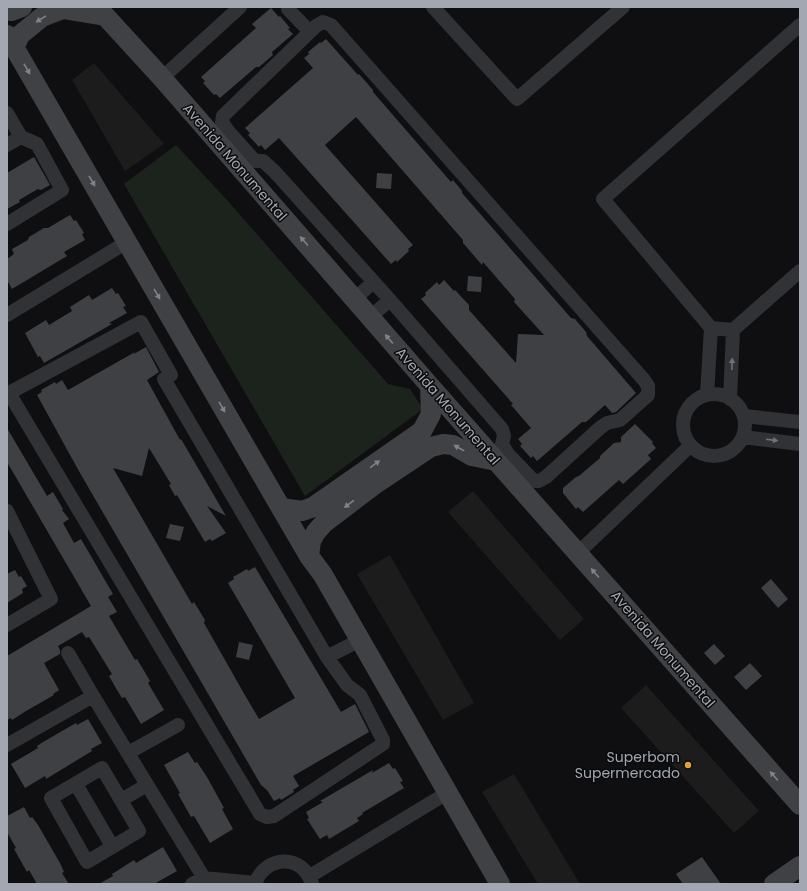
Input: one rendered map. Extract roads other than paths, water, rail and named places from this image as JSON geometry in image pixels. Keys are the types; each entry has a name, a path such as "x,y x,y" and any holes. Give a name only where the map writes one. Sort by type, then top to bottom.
{"street":[{"path":"7,10 11,11 22,7"},
{"path":"162,78 240,7"},
{"path":"433,7 517,99 623,7"},
{"path":"101,11 63,9 42,17 11,42 309,556 324,575 500,884"},
{"path":"288,9 310,32"},
{"name":"Avenida Monumental","path":"101,11 162,78 430,386 800,805"},
{"path":"323,22 331,25 644,380 648,386 648,394 620,420 606,423 546,477 539,481 534,481 503,447 502,442 504,436 502,429 374,282 275,172 263,161 255,161 228,131 222,122 223,116 316,26 323,22"},
{"path":"707,395 711,328 603,199 800,25"},
{"path":"7,113 21,137 37,144 62,190 7,224"},
{"path":"7,145 21,137"},
{"path":"7,315 127,242"},
{"path":"730,399 733,330 800,271"},
{"path":"355,299 374,282"},
{"path":"370,317 390,300"},
{"path":"141,322 171,375 164,380 327,657 347,685 360,695 383,740 383,744 274,816 260,814 9,393 141,322"},
{"path":"711,328 733,330"},
{"path":"281,508 302,511 313,507 422,431 430,414 430,386"},
{"path":"707,395 719,395 730,399 738,406 744,416 745,426 743,437 736,448 726,454 713,457 700,454 690,446 684,432 684,416 693,402 707,395"},
{"path":"744,416 800,422"},
{"path":"743,437 800,444"},
{"path":"309,556 311,541 316,532 324,523 374,485 432,447 443,444 453,445 472,456 496,461"},
{"path":"578,553 690,446"},
{"path":"7,511 11,532 51,599 7,625"},
{"path":"327,657 360,640"},
{"path":"68,653 147,785 198,881 255,884 260,873 264,869 269,865 280,861 291,862 302,867 311,880 447,793"},
{"path":"7,745 93,696"},
{"path":"128,753 178,725"},
{"path":"102,768 121,800 139,831 87,862 51,798 102,768"},
{"path":"76,784 112,846"},
{"path":"121,800 147,785"},
{"path":"774,884 800,866"}],"place":[{"name":"Superbom Supermercado","path":"688,765"}]}
